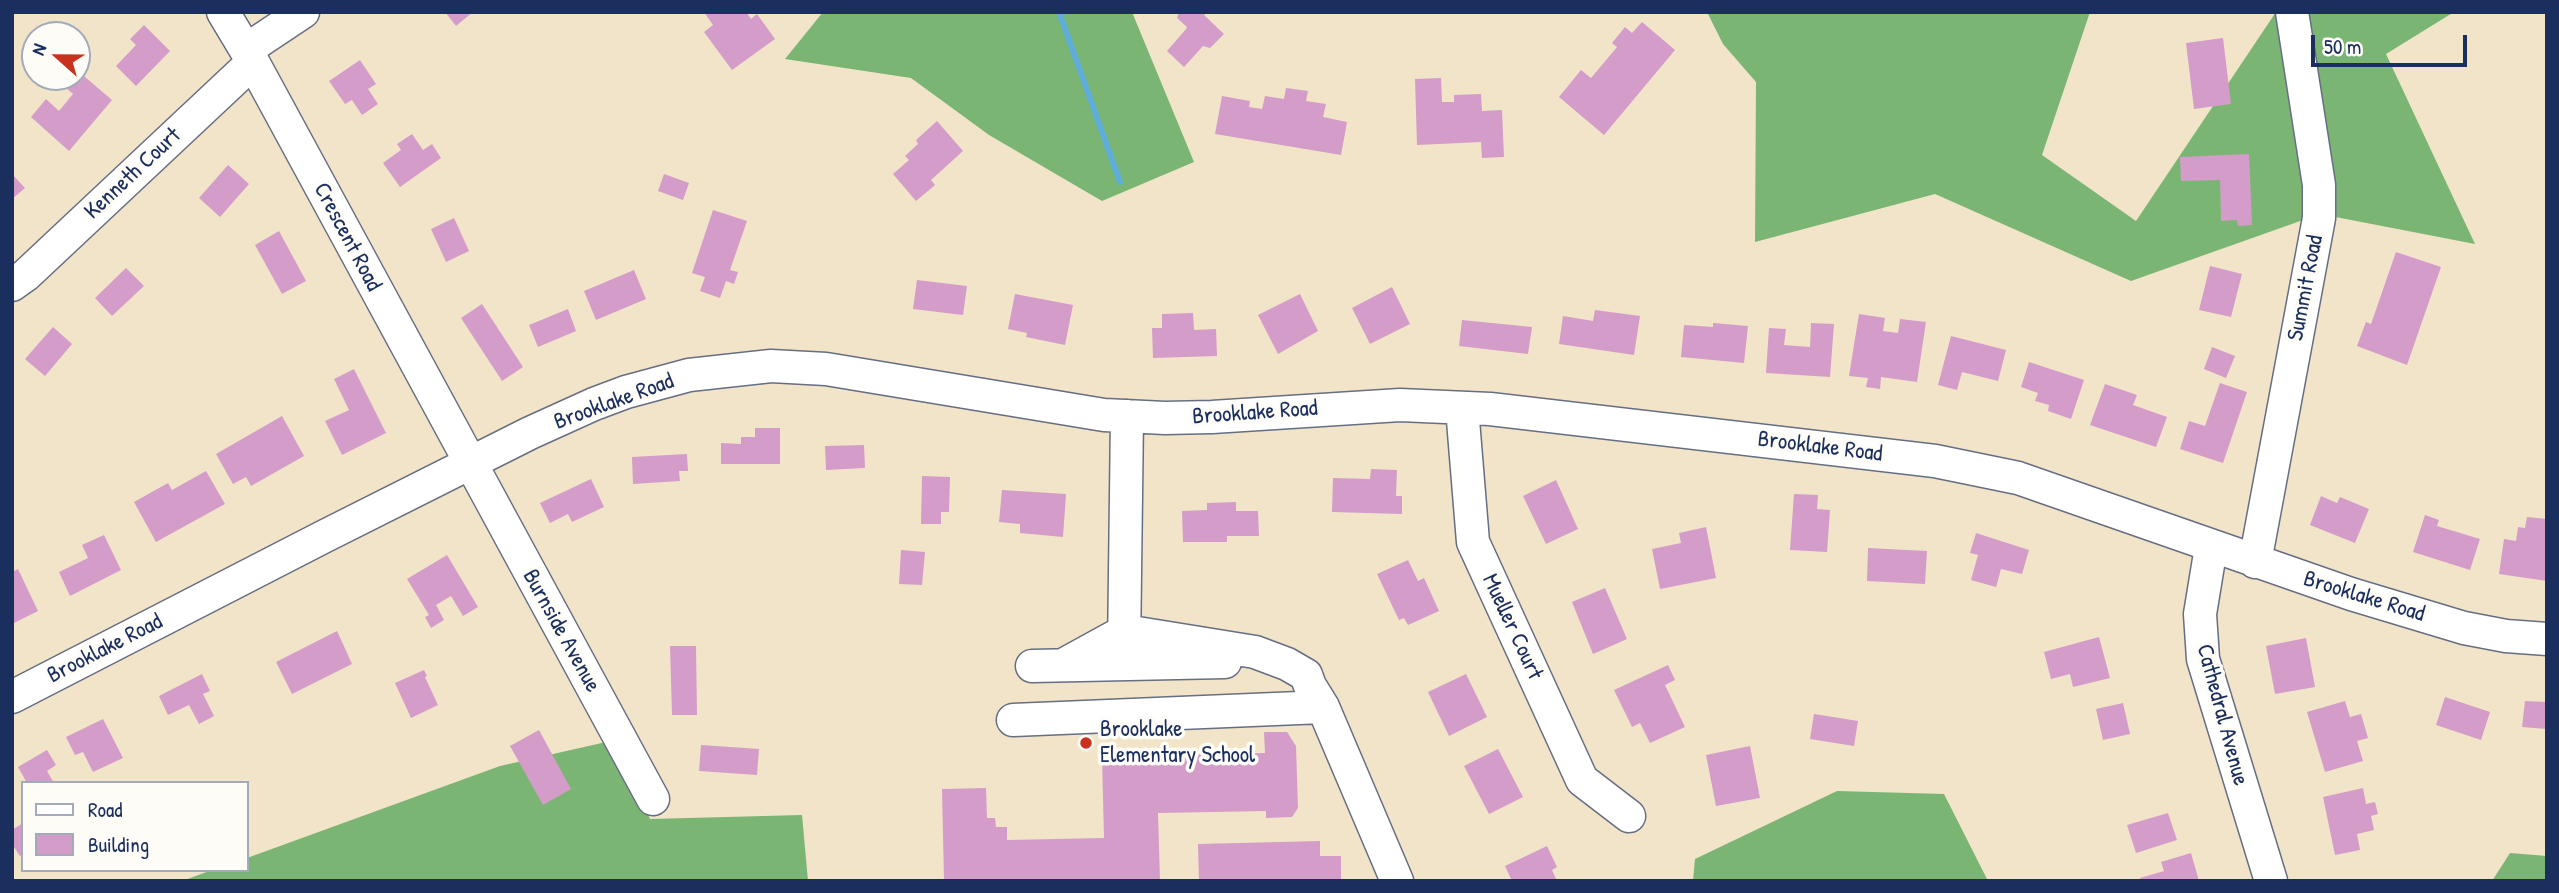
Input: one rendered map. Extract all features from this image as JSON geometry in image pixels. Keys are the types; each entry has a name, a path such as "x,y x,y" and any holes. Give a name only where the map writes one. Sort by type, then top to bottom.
{"street":[{"name":"Crescent Road","path":"223,12 469,464"},
{"name":"Kenneth Court","path":"12,285 26,275 249,56 303,12"},
{"name":"Summit Road","path":"2255,562 2319,218 2319,185 2292,12"},
{"name":"Brooklake Road","path":"12,697 469,464 551,424 626,392 689,375 741,368 799,366 1104,415 1212,417 1389,406 1490,409 1893,456 1988,470 2018,478 2351,594 2464,628 2506,636 2547,639"},
{"name":"Mueller Court","path":"1462,408 1473,542 1582,780 1629,817"},
{"path":"1124,664 1127,416"},
{"name":"Burnside Avenue","path":"469,464 653,799"},
{"name":"Cathedral Avenue","path":"2211,547 2200,614 2203,659 2271,881"},
{"path":"1063,664 1125,631 1255,652 1307,675 1397,881"},
{"path":"1032,666 1249,662 1316,696"},
{"path":"1013,720 1316,696"}],"green space":[{"path":"823,12 1132,12 1194,162 1102,201 989,135 911,78 785,59"},
{"path":"1707,12 2090,12 2042,155 2136,221 2276,12 2454,12 2386,54 2475,244 2320,214 2131,281 1935,194 1755,242 1756,82 1723,44"},
{"path":"615,740 650,819 802,815 808,881 182,881 207,872 248,872 248,858 500,766"},
{"path":"1837,791 1944,794 1988,881 1693,881 1695,859"},
{"path":"2510,853 2547,856 2547,881 2492,881"}],"building":[{"path":"445,12 473,12 456,26"},
{"path":"704,12 746,12 751,19 757,14 775,39 732,70 704,32 713,25"},
{"path":"1179,12 1207,12 1204,15 1224,34 1210,48 1203,46 1184,67 1167,51 1187,27 1177,18"},
{"path":"1642,22 1675,50 1604,135 1559,97 1581,70 1591,78 1617,47 1612,43 1625,27 1632,33"},
{"path":"144,25 170,51 136,86 116,66 136,45 130,39"},
{"path":"2223,38 2231,104 2194,109 2186,43"},
{"path":"360,60 376,84 368,89 378,104 362,115 352,100 345,104 329,81"},
{"path":"1441,78 1442,102 1454,102 1454,95 1481,94 1482,111 1502,110 1504,157 1482,158 1481,142 1417,145 1415,79"},
{"path":"91,82 112,100 69,151 31,117 46,99 59,111 73,94 70,91 91,91"},
{"path":"1286,88 1308,91 1306,101 1326,104 1323,117 1347,122 1341,155 1215,134 1222,96 1250,101 1249,107 1262,109 1265,96 1284,99"},
{"path":"937,121 963,151 931,180 935,185 916,201 893,174 909,160 905,156 918,144 916,140"},
{"path":"412,134 423,150 432,144 441,158 400,187 383,163 401,150 397,144"},
{"path":"2249,154 2252,225 2238,226 2237,220 2221,221 2220,180 2181,181 2180,157"},
{"path":"228,165 249,184 220,217 199,198"},
{"path":"12,174 25,188 12,199"},
{"path":"664,174 689,183 683,200 658,191"},
{"path":"713,210 747,221 730,270 738,272 734,284 726,281 720,298 700,291 705,277 692,273"},
{"path":"454,218 469,251 446,262 431,229"},
{"path":"279,231 306,281 282,294 255,245"},
{"path":"2396,252 2441,267 2407,365 2357,346 2366,322 2371,324"},
{"path":"2210,266 2242,274 2231,317 2199,310"},
{"path":"126,268 144,286 112,316 95,298"},
{"path":"634,270 646,299 596,320 584,291"},
{"path":"917,280 967,286 963,315 913,309"},
{"path":"1392,287 1410,324 1370,344 1352,308"},
{"path":"1015,294 1073,305 1065,345 1026,337 1027,333 1008,329"},
{"path":"1300,294 1318,331 1278,354 1258,315"},
{"path":"482,304 523,367 502,381 461,318"},
{"path":"568,309 576,331 538,347 529,325"},
{"path":"1595,310 1640,316 1634,355 1559,344 1563,316 1593,321"},
{"path":"1193,313 1194,330 1216,329 1217,356 1153,358 1152,328 1162,328 1162,314"},
{"path":"1859,314 1885,318 1883,331 1898,333 1900,319 1926,322 1917,382 1881,377 1880,389 1866,387 1868,378 1849,376"},
{"path":"1462,320 1532,327 1528,354 1459,346"},
{"path":"1713,323 1748,326 1744,363 1681,357 1684,325 1713,327"},
{"path":"1811,323 1834,324 1830,377 1766,373 1769,328 1786,329 1784,345 1810,347"},
{"path":"53,327 72,344 45,376 25,359"},
{"path":"1951,336 2006,350 1998,381 1962,372 1957,390 1938,385"},
{"path":"2212,347 2235,356 2226,378 2204,369"},
{"path":"2029,362 2084,380 2071,419 2048,411 2049,405 2035,401 2038,393 2021,387"},
{"path":"354,369 386,433 342,455 325,421 349,410 334,379"},
{"path":"2220,383 2247,392 2223,463 2180,449 2189,421 2205,426"},
{"path":"2105,384 2137,395 2133,405 2167,417 2156,447 2090,425"},
{"path":"282,416 304,456 251,486 246,477 233,484 216,454"},
{"path":"755,428 780,428 780,464 721,464 721,443 741,444 741,437 755,437"},
{"path":"864,445 865,468 826,470 825,446"},
{"path":"687,454 688,471 679,471 680,481 633,484 632,457"},
{"path":"1371,469 1397,470 1396,496 1402,496 1402,514 1332,512 1333,478 1370,479"},
{"path":"206,471 225,504 156,542 134,502 168,483 172,490"},
{"path":"922,476 950,477 949,512 941,512 941,524 921,524"},
{"path":"591,479 604,507 572,522 568,514 550,523 540,503"},
{"path":"1556,480 1578,529 1546,544 1523,496"},
{"path":"1002,490 1066,494 1063,537 1020,533 1020,524 999,522"},
{"path":"1794,494 1818,495 1817,509 1830,510 1827,552 1790,550"},
{"path":"2321,496 2337,503 2340,497 2369,509 2355,543 2310,525"},
{"path":"1236,502 1236,511 1258,511 1259,536 1227,536 1227,542 1183,542 1182,511 1207,510 1207,503"},
{"path":"2425,515 2439,520 2437,526 2480,539 2470,570 2413,552"},
{"path":"2527,517 2547,519 2547,581 2499,574 2504,539 2516,541 2518,527 2525,528"},
{"path":"1706,527 1716,578 1660,589 1652,549 1681,543 1679,533"},
{"path":"1976,533 2029,550 2022,574 2001,569 1996,587 1971,580 1978,555 1970,553"},
{"path":"104,535 121,570 70,596 59,572 88,558 82,545"},
{"path":"1868,548 1927,551 1925,584 1867,581"},
{"path":"901,550 925,552 922,585 899,584"},
{"path":"447,555 478,607 463,616 451,596 436,605 444,620 431,628 425,617 429,615 407,579"},
{"path":"1408,560 1418,581 1424,578 1439,611 1408,625 1404,618 1399,620 1377,574"},
{"path":"18,569 38,611 12,624 12,572"},
{"path":"1605,588 1627,639 1593,654 1572,602"},
{"path":"337,631 352,664 292,694 276,662"},
{"path":"2099,637 2110,678 2073,687 2070,674 2051,679 2044,652"},
{"path":"2306,638 2315,687 2275,694 2266,646"},
{"path":"670,646 696,646 697,715 672,715"},
{"path":"1668,665 1675,680 1665,685 1685,727 1650,743 1640,723 1632,727 1614,690"},
{"path":"424,670 438,705 411,718 395,683"},
{"path":"202,674 210,691 203,694 214,716 199,724 189,705 168,715 159,696"},
{"path":"1466,674 1487,717 1449,736 1428,692"},
{"path":"2445,697 2490,712 2481,740 2436,725"},
{"path":"2345,701 2350,717 2361,714 2368,738 2357,741 2363,761 2325,772 2307,712"},
{"path":"2525,701 2547,702 2547,729 2522,727"},
{"path":"2123,703 2130,734 2103,740 2096,709"},
{"path":"1814,714 1858,721 1854,746 1810,739"},
{"path":"103,719 123,758 93,772 83,752 75,755 66,737"},
{"path":"539,730 571,789 543,805 510,746"},
{"path":"1264,732 1287,732 1296,746 1298,808 1292,817 1266,818 1266,811 1158,813 1160,881 944,881 942,789 986,788 987,818 995,818 996,827 1007,827 1007,840 1104,838 1102,757 1265,753"},
{"path":"701,745 759,749 757,775 699,771"},
{"path":"1750,746 1760,798 1716,806 1706,755"},
{"path":"1498,749 1523,797 1489,814 1464,766"},
{"path":"47,750 56,765 47,771 53,781 26,781 18,767"},
{"path":"2363,788 2366,804 2375,802 2378,814 2371,816 2374,830 2357,834 2360,850 2335,855 2323,797"},
{"path":"2168,813 2177,840 2136,853 2127,825"},
{"path":"21,824 20,856 12,844 12,830"},
{"path":"1320,841 1320,856 1341,856 1341,881 1199,881 1198,844"},
{"path":"1547,846 1557,867 1552,870 1557,881 1512,881 1505,866"},
{"path":"2191,853 2199,881 2141,881 2140,878 2164,871 2161,862"}],"waterway":[{"path":"1059,12 1120,182"}],"place":[{"name":"Brooklake Elementary School","path":"1086,743"}]}
